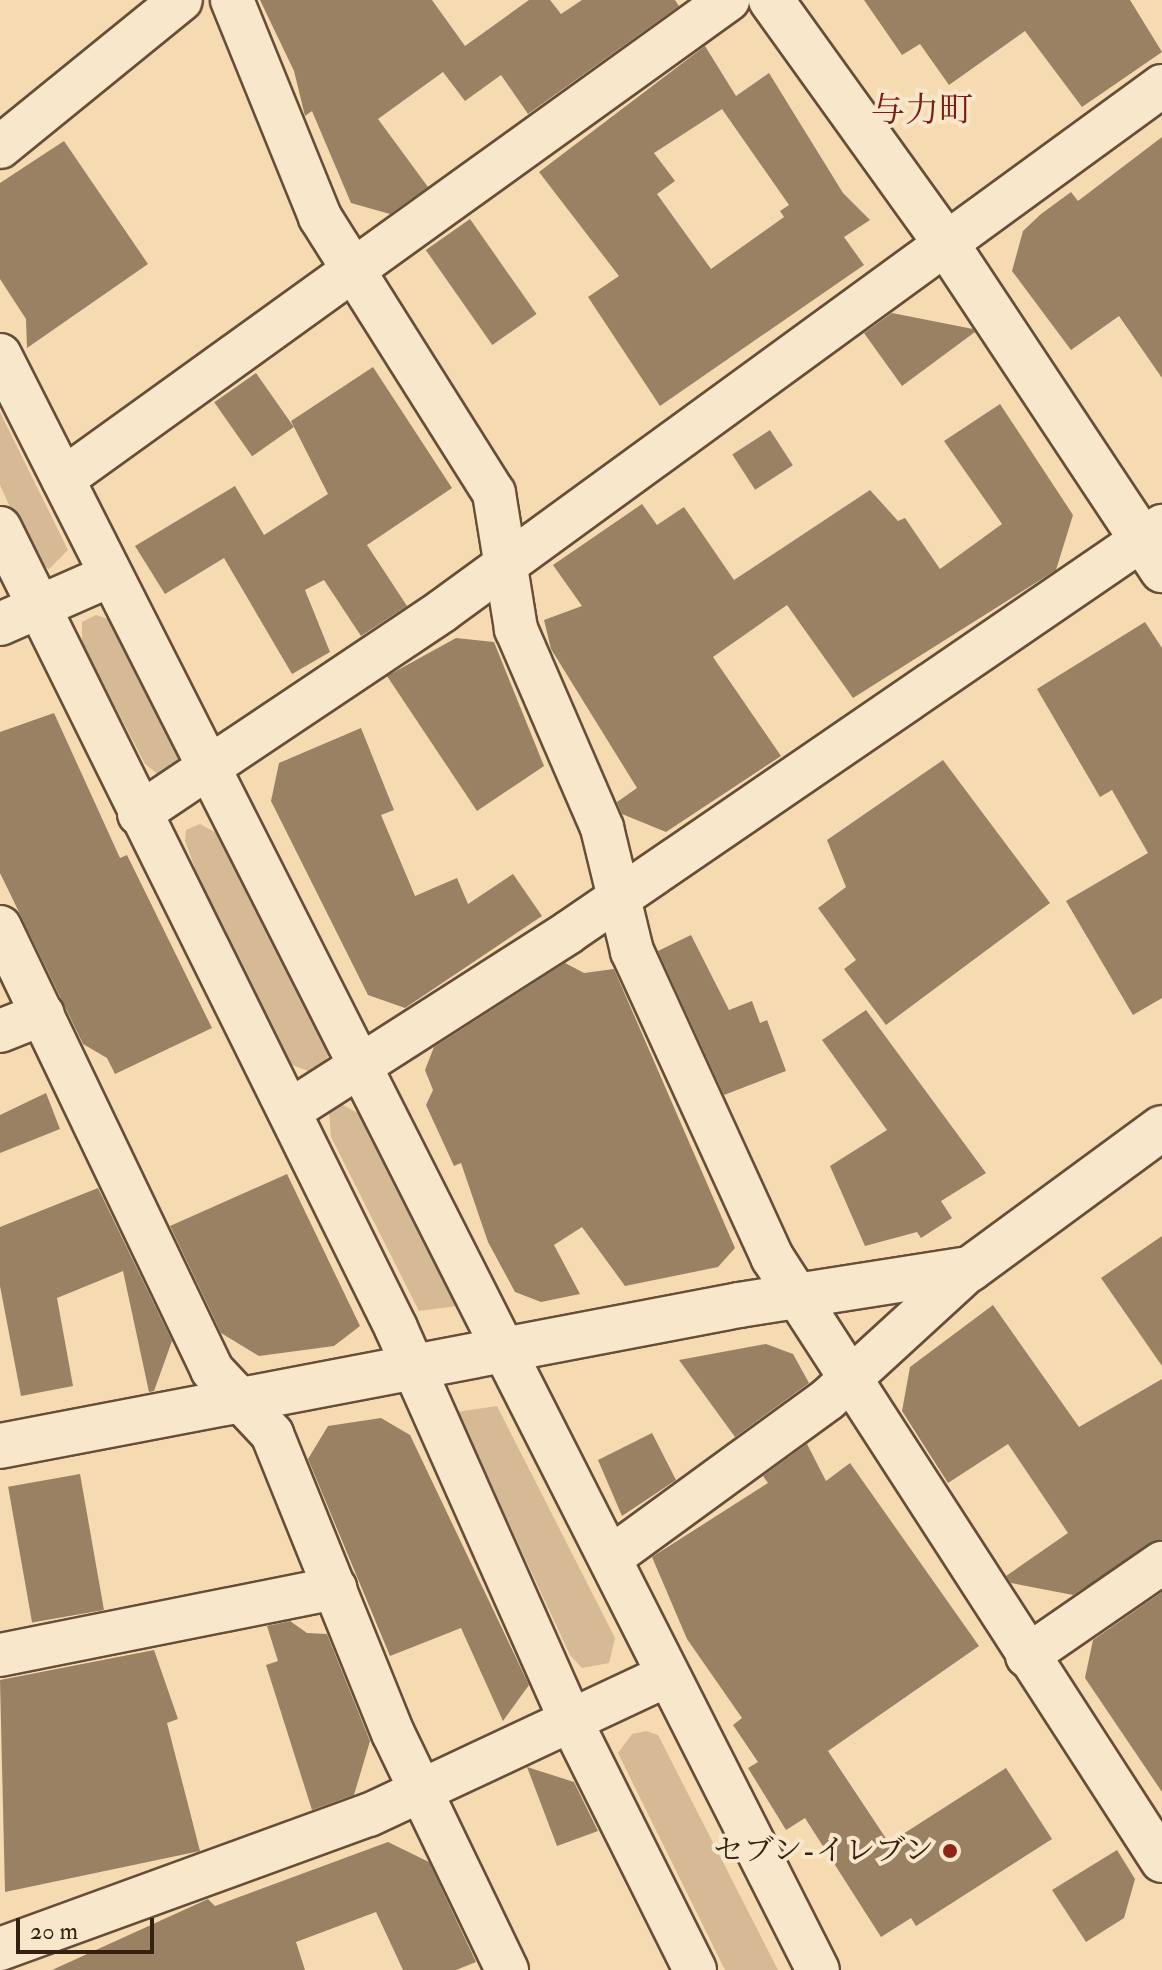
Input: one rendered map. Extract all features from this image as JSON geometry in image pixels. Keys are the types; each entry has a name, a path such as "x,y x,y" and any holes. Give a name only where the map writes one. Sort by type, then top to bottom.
{"street":[{"path":"0,147 181,0"},
{"path":"232,0 320,217 352,273 494,493 503,564 516,629 602,828 632,951 796,1298 853,1392 1162,1861"},
{"path":"63,479 728,0"},
{"path":"291,1110 1156,546 947,245 771,0"},
{"path":"139,814 210,770 503,564 947,245 1162,86"},
{"path":"0,355 818,1970"},
{"path":"0,528 139,814 291,1110 415,1369 570,1719 695,1970"},
{"path":"0,624 111,575"},
{"path":"0,927 212,1370 272,1434 422,1787 507,1970"},
{"path":"0,1031 43,1014"},
{"path":"610,1558 853,1392 970,1269 1162,1128"},
{"path":"0,1446 796,1298 970,1269"},
{"path":"1027,1656 1162,1563"},
{"path":"0,1655 335,1588"},
{"path":"0,1949 369,1815 422,1787 668,1675"}],"shaded area":[{"path":"0,412 68,550 49,569 34,561 0,485"},
{"path":"96,615 111,620 178,752 178,765 160,776 145,764 82,643 82,622"},
{"path":"200,824 220,835 319,1031 329,1055 317,1074 292,1065 199,879 185,841 186,830"},
{"path":"343,1105 363,1116 457,1306 419,1311 331,1137 329,1112"},
{"path":"497,1406 615,1638 609,1663 582,1668 570,1655 457,1412"},
{"path":"646,1731 658,1735 778,1970 725,1970 618,1753 632,1734"}],"building":[{"path":"260,0 432,0 465,46 529,0 550,0 561,14 582,0 675,0 679,6 528,114 501,75 465,101 443,72 378,119 428,187 390,214 351,203 312,111 305,116 294,71"},
{"path":"864,0 1130,0 1162,52 1082,107 1025,31 949,85 920,44 902,55"},
{"path":"705,46 736,96 769,73 843,193 870,220 844,237 864,265 660,406 588,297 619,276 539,172","holes":["722,109 789,205 780,211 784,217 711,269 657,194 675,181 654,153"]},
{"path":"1162,137 1162,378 1119,316 1071,350 1012,271 1023,231 1041,214 1071,192 1078,201"},
{"path":"64,141 148,264 27,348 26,319 0,279 0,183"},
{"path":"470,219 537,314 492,345 426,250"},
{"path":"892,313 973,329 975,332 902,386 864,333"},
{"path":"373,367 452,488 367,545 407,606 361,636 324,580 305,590 330,652 292,674 224,558 165,594 135,546 235,486 264,535 328,494 291,421"},
{"path":"256,373 294,427 252,456 214,402"},
{"path":"1000,404 1073,515 1056,570 853,698 787,605 713,657 781,756 666,832 622,814 617,802 637,788 551,649 544,620 582,606 553,565 642,504 657,525 684,507 734,580 870,490 898,521 905,518 940,569 1002,524 944,441"},
{"path":"770,430 793,465 755,490 732,455"},
{"path":"1145,622 1162,648 1162,998 1133,1015 1066,901 1148,853 1112,790 1100,797 1037,689"},
{"path":"456,638 494,642 544,766 477,811 387,676"},
{"path":"54,713 120,858 127,855 212,1028 115,1074 107,1058 83,1044 0,873 0,732"},
{"path":"361,728 394,810 381,815 415,896 457,878 468,904 513,874 542,916 405,1008 368,995 271,801 279,763"},
{"path":"943,760 1050,903 886,1025 844,969 856,960 818,908 846,887 827,840"},
{"path":"691,935 729,1010 752,1001 760,1023 767,1020 786,1071 724,1095 658,951"},
{"path":"565,963 584,973 614,969 735,1248 718,1267 625,1286 582,1227 554,1245 580,1294 541,1302 515,1292 488,1242 461,1163 454,1166 426,1105 433,1090 425,1070 434,1047"},
{"path":"866,1010 986,1173 941,1201 952,1218 921,1238 917,1232 865,1246 830,1166 887,1130 822,1040"},
{"path":"46,1093 60,1129 0,1153 0,1115"},
{"path":"287,1174 360,1326 334,1346 259,1356 221,1333 170,1226"},
{"path":"98,1188 172,1341 154,1391 149,1392 123,1271 57,1298 73,1386 21,1396 0,1286 0,1227"},
{"path":"1162,1236 1162,1366 1101,1278"},
{"path":"993,1305 1079,1427 1162,1379 1162,1539 1073,1595 1011,1583 1006,1576 1068,1533 1008,1444 948,1483 902,1411 910,1367"},
{"path":"766,1344 793,1354 809,1383 735,1437 679,1360"},
{"path":"381,1418 410,1435 529,1685 503,1721 461,1628 390,1656 308,1459 328,1426"},
{"path":"652,1433 676,1480 622,1516 598,1460"},
{"path":"807,1444 826,1481 850,1463 979,1646 828,1751 889,1843 1006,1768 1052,1839 916,1926 911,1918 881,1937 805,1818 786,1830 748,1768 758,1762 733,1725 742,1718 687,1639 652,1557 768,1483 763,1476"},
{"path":"80,1474 104,1610 32,1623 8,1487"},
{"path":"1162,1592 1162,1792 1085,1678 1093,1640"},
{"path":"290,1621 307,1633 327,1634 370,1741 354,1795 312,1810 266,1665 278,1661 267,1626"},
{"path":"154,1650 178,1719 167,1723 200,1851 5,1892 0,1680"},
{"path":"527,1767 574,1782 598,1831 557,1846"},
{"path":"388,1842 429,1862 476,1962 456,1970 403,1970 376,1912 296,1942 305,1970 52,1970 208,1899 215,1906"},
{"path":"1117,1850 1135,1879 1124,1918 1086,1942 1052,1890"}],"place":[{"name":"セブン-イレブン","path":"950,1851"}],"district":[{"name":"与力町","path":"922,111"}]}
